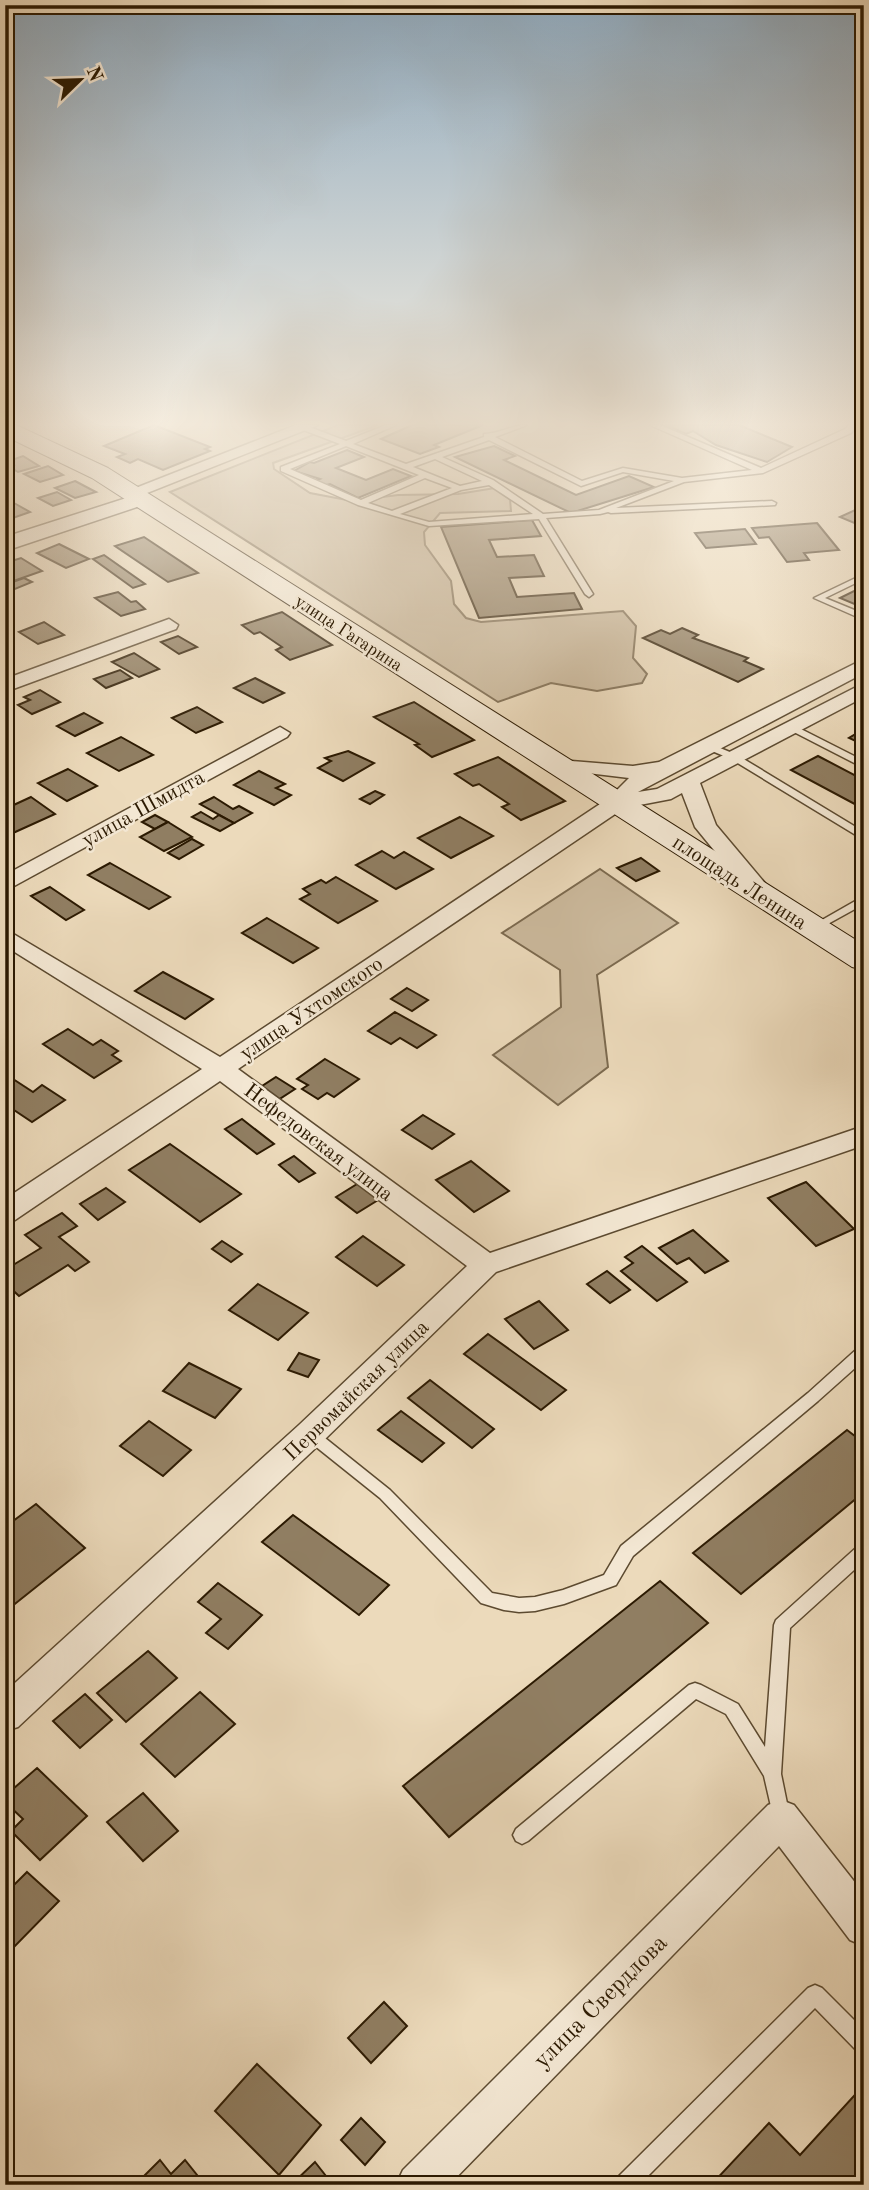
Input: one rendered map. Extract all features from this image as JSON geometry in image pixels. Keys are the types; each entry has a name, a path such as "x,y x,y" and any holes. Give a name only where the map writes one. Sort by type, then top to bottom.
{"main road":[{"name":"улица Гагарина","path":"185,527 617,803"},
{"name":"площадь Ленина","path":"617,803 864,960"}],"street":[{"path":"5,544 51,527"},
{"path":"5,686 169,625"},
{"path":"617,803 635,783 864,665"},
{"path":"617,803 663,794 864,689"},
{"name":"улица Шмидта","path":"5,884 280,733"},
{"path":"554,763 633,772 669,766"},
{"path":"688,781 706,827 764,897"},
{"name":"улица Ухтомского","path":"5,1213 617,803"},
{"name":"Нефедовская улица","path":"5,936 220,1068 486,1265"},
{"name":"Первомайская улица","path":"5,1715 310,1434 486,1265 767,1166 864,1135"},
{"path":"781,1818 864,1926"},
{"name":"улица Свердлова","path":"418,2185 781,1818"}],"lane":[{"path":"548,527 589,594"},
{"path":"864,576 818,598 864,617"},
{"path":"791,727 864,765"},
{"path":"708,746 734,757 863,836"},
{"path":"813,928 864,899"},
{"path":"310,1434 385,1494 487,1598 507,1606 545,1604 610,1580 627,1551 813,1397 864,1351"},
{"path":"781,1818 772,1774 782,1625 864,1552"},
{"path":"522,1835 695,1690 732,1709 772,1774"},
{"path":"624,2185 815,1995 864,2043"}],"shaded area":[{"path":"225,527 428,527 424,532 425,545 451,581 454,604 466,618 481,622 623,611 636,626 633,658 647,674 642,683 597,691 551,683 498,702"},
{"path":"600,869 678,923 597,975 608,1067 558,1105 493,1055 561,1007 560,970 502,933"}],"building":[{"path":"441,527 536,527 541,536 489,540 497,557 534,555 544,576 509,578 517,597 574,593 582,609 479,618"},
{"path":"820,527 839,550 804,553 809,560 787,562 769,537 759,538 752,528"},
{"path":"745,529 756,544 706,548 695,533"},
{"path":"144,537 198,573 168,582 115,546"},
{"path":"59,544 89,559 66,568 37,553"},
{"path":"104,555 145,584 133,588 93,559"},
{"path":"21,558 42,571 5,584 5,563"},
{"path":"24,578 32,582 15,589 7,584"},
{"path":"864,586 864,608 840,598"},
{"path":"118,592 145,609 121,616 95,598"},
{"path":"282,612 332,645 290,660 276,650 282,647 260,632 254,634 242,625"},
{"path":"44,622 64,635 38,644 19,632"},
{"path":"682,628 698,635 693,638 748,658 744,661 763,669 738,682 643,638 661,630 670,634"},
{"path":"178,636 197,647 179,654 161,642"},
{"path":"134,653 159,669 139,677 112,662"},
{"path":"120,670 132,678 106,688 94,679"},
{"path":"255,678 284,693 263,703 234,688"},
{"path":"40,690 60,702 32,714 18,705 30,700 24,697"},
{"path":"414,702 474,740 432,757 415,745 419,744 374,717"},
{"path":"197,707 222,722 196,733 172,718"},
{"path":"84,713 102,723 75,736 57,726"},
{"path":"864,729 864,745 849,738"},
{"path":"121,737 153,755 119,771 87,753"},
{"path":"348,751 374,763 343,781 318,768 331,761 325,758"},
{"path":"818,756 864,780 864,809 791,770"},
{"path":"498,757 565,801 521,820 502,807 509,804 479,784 473,786 455,774"},
{"path":"68,769 97,786 67,801 38,783"},
{"path":"259,771 285,784 276,788 291,795 274,805 234,785"},
{"path":"375,791 384,795 370,804 360,799"},
{"path":"31,797 55,814 13,833 5,827 5,809"},
{"path":"214,797 233,809 239,806 252,813 234,823 200,804"},
{"path":"201,812 213,819 219,815 234,823 220,831 192,817"},
{"path":"155,815 168,822 155,829 142,822"},
{"path":"460,817 493,836 451,858 418,838"},
{"path":"168,822 192,837 164,851 140,837"},
{"path":"192,839 203,845 179,859 168,853"},
{"path":"382,851 394,858 404,852 433,869 396,889 356,865"},
{"path":"641,858 659,871 636,881 617,868"},
{"path":"110,863 170,897 149,909 88,875"},
{"path":"336,877 377,901 338,923 300,899 310,894 303,889 321,880 326,883"},
{"path":"50,887 84,910 66,920 31,896"},
{"path":"267,918 318,948 293,963 242,933"},
{"path":"163,972 213,999 185,1019 135,991"},
{"path":"407,988 428,1000 412,1011 391,999"},
{"path":"395,1012 436,1035 417,1048 400,1038 391,1044 368,1031"},
{"path":"68,1029 93,1045 101,1040 118,1051 112,1055 121,1061 94,1078 43,1044"},
{"path":"325,1059 359,1079 334,1097 327,1093 318,1099 302,1089 308,1085 297,1079"},
{"path":"10,1077 33,1092 42,1085 65,1100 32,1122 5,1104 5,1079"},
{"path":"276,1077 295,1089 278,1100 259,1088"},
{"path":"423,1115 454,1134 432,1149 402,1130"},
{"path":"242,1119 274,1144 257,1154 225,1129"},
{"path":"170,1144 241,1194 200,1222 129,1170"},
{"path":"294,1156 315,1173 299,1182 279,1165"},
{"path":"471,1161 509,1191 474,1212 436,1180"},
{"path":"362,1181 383,1197 357,1213 336,1197"},
{"path":"806,1182 854,1229 816,1246 768,1198"},
{"path":"106,1188 125,1202 98,1220 80,1204"},
{"path":"62,1213 77,1226 59,1237 89,1262 75,1271 68,1265 19,1296 5,1283 5,1270 41,1248 25,1235"},
{"path":"693,1230 728,1261 705,1273 689,1258 677,1264 659,1248"},
{"path":"363,1236 404,1265 377,1286 336,1257"},
{"path":"222,1241 242,1254 231,1262 212,1249"},
{"path":"642,1246 687,1282 657,1301 621,1271 633,1263 625,1257"},
{"path":"607,1271 630,1290 610,1303 587,1284"},
{"path":"258,1284 308,1313 278,1340 229,1310"},
{"path":"539,1301 568,1330 534,1349 505,1319"},
{"path":"488,1334 566,1390 541,1410 464,1354"},
{"path":"299,1353 319,1360 308,1377 288,1370"},
{"path":"189,1363 241,1389 215,1418 163,1391"},
{"path":"430,1380 494,1429 472,1448 408,1398"},
{"path":"401,1411 444,1443 422,1462 378,1430"},
{"path":"149,1421 191,1450 163,1476 120,1446"},
{"path":"847,1430 864,1443 864,1492 741,1594 693,1553"},
{"path":"36,1504 85,1548 6,1611 5,1558 13,1551 5,1544 5,1527"},
{"path":"293,1515 389,1585 359,1615 262,1542"},
{"path":"660,1581 708,1623 449,1837 403,1786"},
{"path":"218,1583 262,1615 228,1649 206,1633 221,1619 198,1602"},
{"path":"148,1651 177,1678 126,1722 97,1693"},
{"path":"200,1692 235,1724 175,1777 141,1744"},
{"path":"85,1694 112,1720 80,1748 53,1721"},
{"path":"37,1768 87,1816 40,1860 11,1831 23,1819 5,1802 5,1796"},
{"path":"143,1793 178,1831 143,1861 107,1822"},
{"path":"27,1872 59,1901 15,1946 5,1938 5,1877 14,1885"},
{"path":"384,2002 407,2026 371,2063 348,2038"},
{"path":"257,2064 321,2125 279,2175 215,2111"},
{"path":"863,2086 864,2185 711,2185 769,2123 800,2155"},
{"path":"361,2118 385,2142 365,2165 341,2140"},
{"path":"160,2160 171,2174 185,2160 205,2185 135,2185"},
{"path":"315,2162 333,2185 291,2185"}]}
